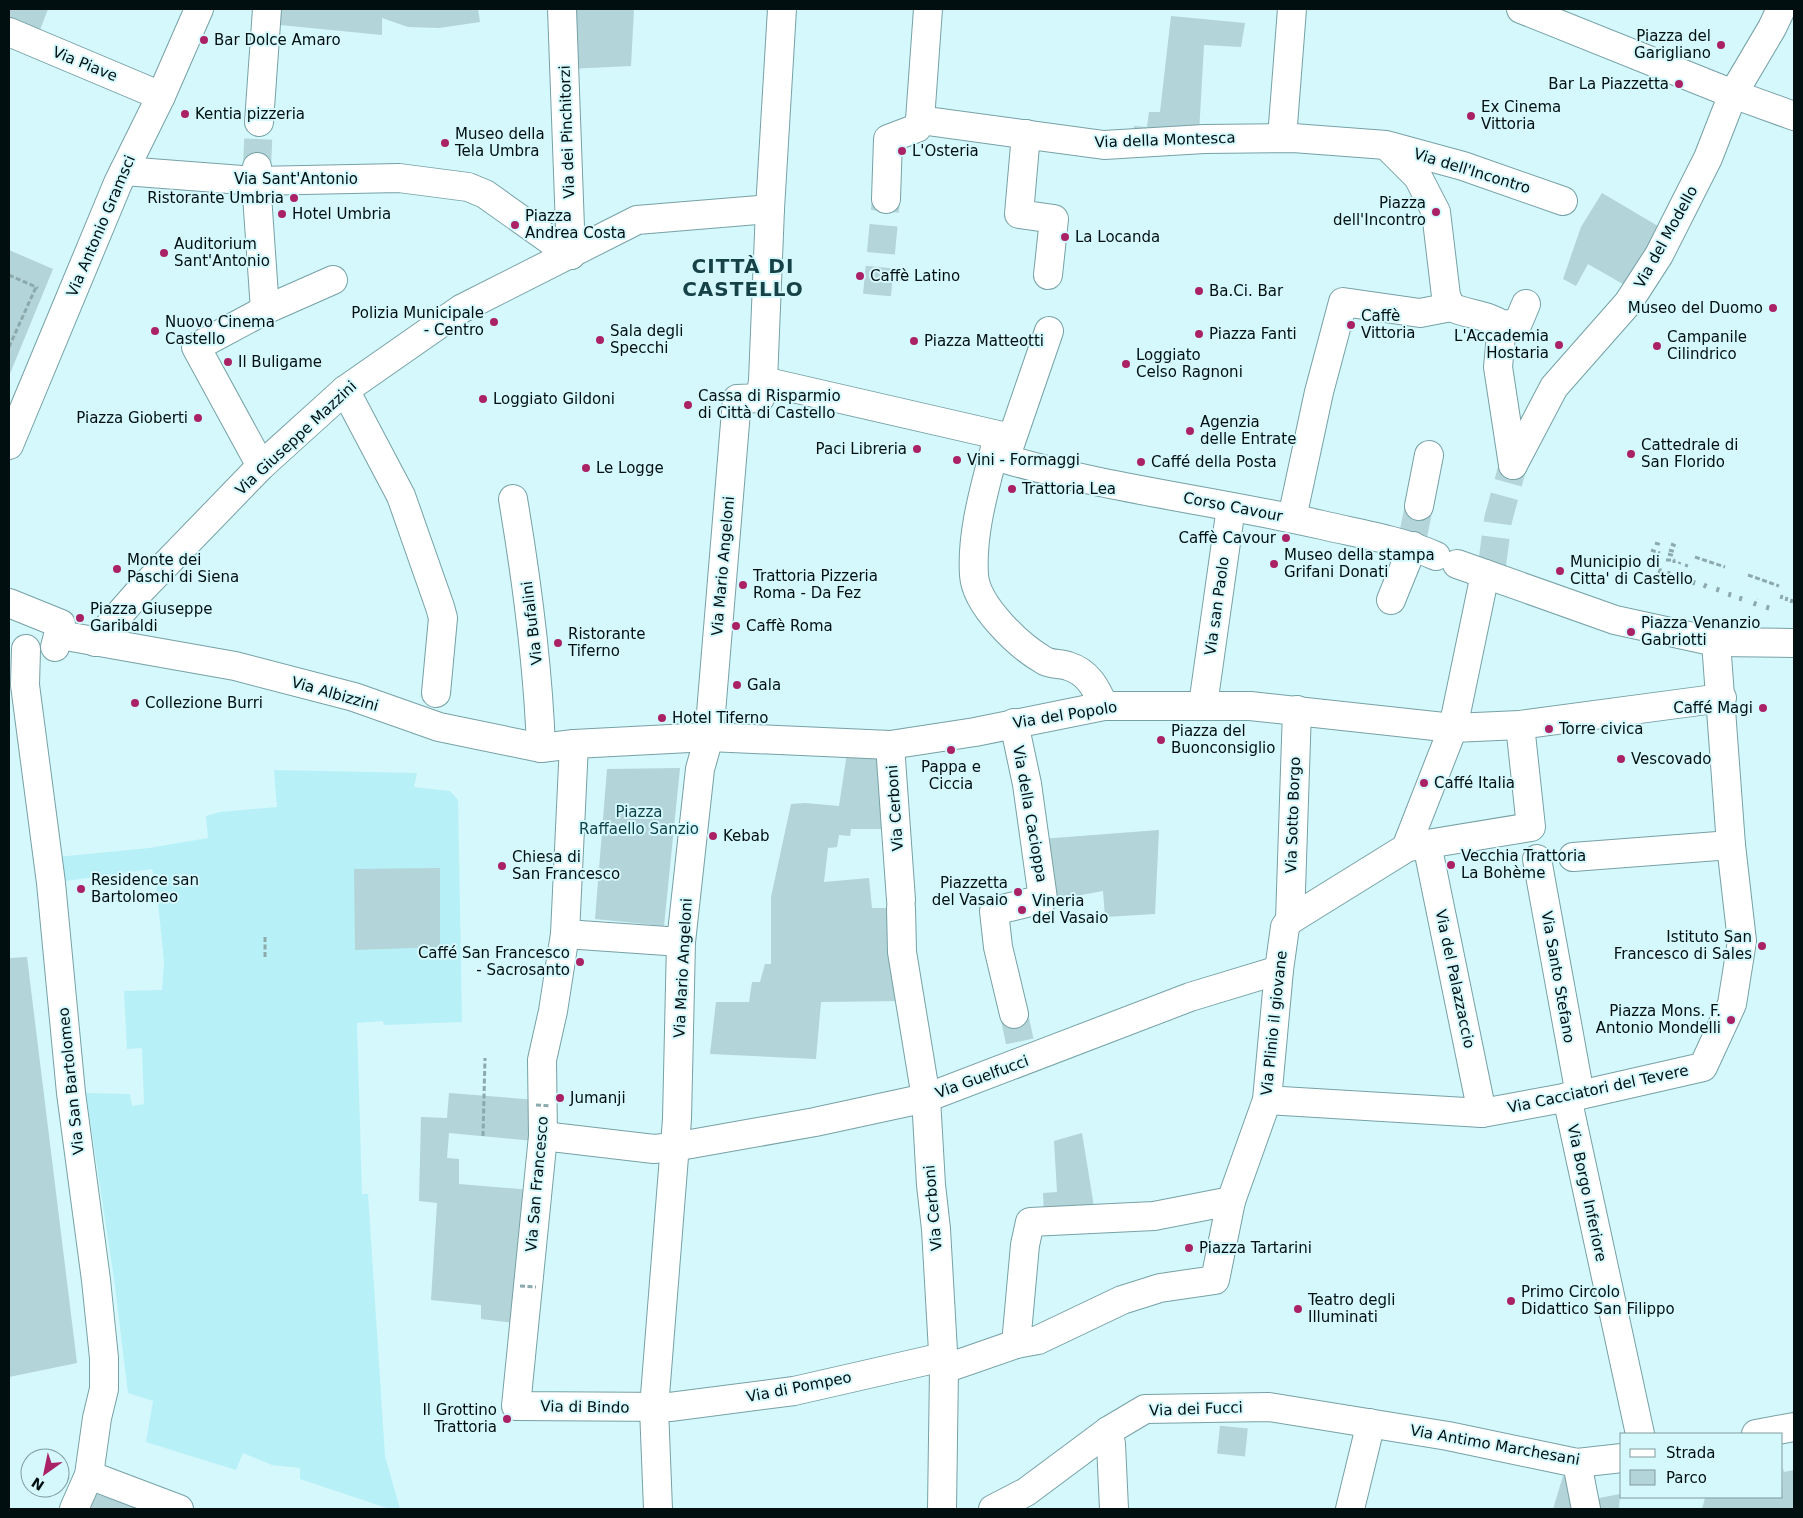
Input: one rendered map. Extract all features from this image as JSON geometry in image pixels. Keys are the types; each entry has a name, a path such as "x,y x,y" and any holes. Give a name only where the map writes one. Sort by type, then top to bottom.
{"street":[{"name":"Via Antonio Gramsci","path":"9,445 124,171 161,96 199,9"},
{"path":"259,122 267,9"},
{"name":"Via dei Pinchitorzi","path":"562,9 571,255"},
{"path":"782,9 770,209 763,381 1005,437"},
{"path":"886,200 888,139 917,128 920,120 928,9"},
{"path":"1282,138 1292,9"},
{"path":"1521,9 1670,67 1733,94 1794,116"},
{"name":"Via del Modello","path":"1502,325 1498,367 1514,465 1554,388 1628,303 1659,255 1708,158 1733,94 1772,28 1781,9"},
{"name":"Via Piave","path":"9,32 161,96"},
{"name":"Via della Montesca","path":"920,120 1104,145 1213,139 1282,138 1324,139 1383,145"},
{"path":"1026,134 1019,214 1054,219 1048,275"},
{"path":"1383,145 1418,177 1436,212 1446,296 1451,306 1464,313 1493,318 1502,325 1518,323 1526,304"},
{"name":"Via dell'Incontro","path":"1383,145 1463,166 1563,201"},
{"name":"Via Sant'Antonio","path":"124,171 399,178 468,187 485,194 571,255"},
{"path":"257,174 265,310"},
{"name":"Via Giuseppe Mazzini","path":"95,642 139,592 261,466 345,390 461,309 637,220 770,209"},
{"path":"261,466 196,347 265,310 333,280"},
{"path":"1292,518 1320,392 1343,302 1420,313 1451,306"},
{"path":"1049,331 1005,437 976,531 974,577 985,604 1011,636 1051,664 1067,666 1087,675 1097,689 1104,706"},
{"name":"Via Mario Angeloni","path":"658,1509 654,1408 678,1085 681,942 700,769 709,737 737,399 760,398 763,381"},
{"path":"345,390 401,496 440,607 443,618 436,693"},
{"name":"Corso Cavour","path":"1005,437 1005,459 1231,507 1292,518 1426,549 1490,571"},
{"path":"1419,506 1429,455"},
{"name":"Via Bufalini","path":"514,499 530,603 538,672 541,748"},
{"name":"Via san Paolo","path":"1203,705 1231,507"},
{"path":"1390,600 1426,549"},
{"path":"1417,846 1453,728 1490,571 1614,620 1716,642 1794,643"},
{"path":"9,602 61,624 56,646 17,648"},
{"name":"Via Albizzini","path":"60,635 235,666 354,697 440,727 541,748 574,744"},
{"path":"1453,728 1520,725 1722,698 1716,642"},
{"name":"Via San Bartolomeo","path":"17,648 24,685 49,872 71,1092 96,1280 104,1358 104,1389 97,1418 89,1475 74,1509"},
{"name":"Via Cacciatori del Tevere","path":"1267,1100 1482,1113 1574,1096 1703,1067 1732,1004 1742,941 1731,845 1722,698"},
{"name":"Via del Popolo","path":"709,737 890,745 1104,706 1203,705 1298,710 1453,728"},
{"name":"Via Sotto Borgo","path":"1290,920 1298,710"},
{"name":"Via della Cacioppa","path":"1014,723 1027,784 1043,900 994,911 998,947 1014,1014"},
{"path":"1290,920 1417,846 1531,827 1520,725"},
{"path":"681,942 565,934 574,744 709,737"},
{"name":"Via Cerboni","path":"890,745 901,904 902,952 926,1098 944,1363 942,1509"},
{"path":"1573,857 1731,845"},
{"name":"Via del Palazzaccio","path":"1417,846 1450,959 1482,1113"},
{"name":"Via Santo Stefano","path":"1536,859 1574,1096"},
{"name":"Via Plinio il giovane","path":"944,1363 1038,1340 1122,1300 1160,1288 1215,1280 1231,1201 1267,1100 1278,970 1285,926 1290,920"},
{"name":"Via San Francesco","path":"516,1406 543,1136 542,1060 553,1012 565,934"},
{"name":"Via Guelfucci","path":"543,1136 654,1149 822,1120 926,1098 1190,997 1278,970"},
{"name":"Via Borgo Inferiore","path":"1574,1096 1640,1433"},
{"path":"1016,1344 1025,1246 1030,1222 1154,1216 1231,1201"},
{"name":"Via di Pompeo","path":"654,1408 794,1391 944,1363"},
{"name":"Via di Bindo","path":"516,1406 654,1408"},
{"name":"Via dei Fucci","path":"993,1509 1025,1500 1108,1431 1144,1409 1235,1417 1269,1407 1369,1423"},
{"path":"1350,1509 1369,1423"},
{"name":"Via Antimo Marchesani","path":"1369,1423 1448,1436 1577,1463 1620,1458"},
{"path":"1761,1433 1794,1427"},
{"path":"1108,1431 1111,1444 1114,1509"},
{"path":"1577,1463 1586,1509"},
{"path":"89,1475 179,1509"}],"path":[{"path":"9,275 45,292"},
{"path":"9,347 36,287"},
{"path":"1655,543 1662,545"},
{"path":"1671,544 1678,547"},
{"path":"1651,550 1660,553"},
{"path":"1669,550 1676,552"},
{"path":"1668,554 1675,556"},
{"path":"1650,557 1658,558"},
{"path":"1695,557 1725,567"},
{"path":"1666,560 1674,560 1674,563"},
{"path":"1648,565 1659,566"},
{"path":"1652,571 1659,566"},
{"path":"1659,566 1659,573"},
{"path":"1668,576 1670,569"},
{"path":"1676,579 1677,572"},
{"path":"1682,581 1684,574"},
{"path":"1748,576 1779,586"},
{"path":"1693,585 1695,578"},
{"path":"1704,588 1706,582"},
{"path":"1717,592 1719,586"},
{"path":"1729,597 1731,590"},
{"path":"1740,601 1742,594"},
{"path":"1754,606 1757,599"},
{"path":"1767,610 1769,603"},
{"path":"265,937 265,958"},
{"path":"483,1136 484,1058"},
{"path":"536,1105 551,1106"},
{"path":"520,1286 536,1287"}],"shaded area":[{"path":"274,770 417,773 414,787 450,791 458,800 462,1022 384,1025 383,1021 357,1023 362,1194 368,1194 385,1456 400,1509 390,1509 300,1479 300,1468 272,1465 243,1453 236,1470 146,1442 153,1401 128,1393 114,1279 86,1093 130,1094 132,1106 144,1104 142,1048 127,1049 124,991 162,990 164,962 156,883 152,869 51,883 47,858 149,848 208,838 206,816 220,812 277,807"}],"green space":[{"path":"9,9 48,9 40,30 9,17"},
{"path":"272,9 478,9 480,22 439,28 408,27 382,18 382,35 270,24"},
{"path":"567,9 634,9 631,66 568,69"},
{"path":"1171,16 1245,23 1241,47 1204,45 1199,133 1133,138 1134,126 1147,127 1149,112 1160,112"},
{"path":"1602,193 1663,229 1628,287 1588,264 1576,286 1563,279 1581,227"},
{"path":"9,250 53,269 9,376"},
{"path":"847,753 886,753 893,829 851,829 850,836 839,835 837,847 828,848 824,882 869,878 872,908 896,908 902,1001 821,1002 816,1059 710,1054 716,1002 749,1002 752,982 760,982 765,964 771,964 771,897 791,804 805,803 839,806"},
{"name":"Piazza Raffaello Sanzio","path":"680,768 664,926 595,919 607,769"},
{"path":"1159,830 1155,914 1105,917 1103,891 1048,901 1041,839"},
{"path":"440,868 440,947 355,950 354,869"},
{"path":"27,957 77,1363 9,1377 9,958"},
{"path":"449,1093 537,1100 534,1141 449,1133 447,1158 459,1159 459,1184 531,1190 515,1323 481,1319 481,1305 431,1300 437,1203 419,1201 421,1117 447,1118"},
{"path":"1082,1133 1095,1213 1044,1216 1043,1193 1057,1192 1054,1141"},
{"path":"1783,1468 1784,1472 1794,1470 1794,1509 1702,1509 1705,1498 1783,1498"},
{"path":"1563,1476 1572,1478 1578,1509 1553,1509"},
{"path":"87,1491 141,1509 81,1509"},
{"path":"1620,1494 1619,1509 1597,1509 1594,1499"}],"tunnel":[{"path":"257,167 259,122"},
{"path":"877,295 886,199"},
{"path":"1492,565 1498,520 1513,465"},
{"path":"1413,536 1419,506"},
{"path":"1014,1014 1023,1057"},
{"path":"1231,1455 1234,1426"}],"place":[{"name":"Bar Dolce Amaro","path":"204,40"},
{"name":"Piazza del Garigliano","path":"1721,45"},
{"name":"Bar La Piazzetta","path":"1679,84"},
{"name":"Kentia pizzeria","path":"185,114"},
{"name":"Ex Cinema Vittoria","path":"1471,116"},
{"name":"Museo della Tela Umbra","path":"445,143"},
{"name":"L'Osteria","path":"902,151"},
{"name":"Ristorante Umbria","path":"294,198"},
{"name":"Piazza dell'Incontro","path":"1436,212"},
{"name":"Hotel Umbria","path":"282,214"},
{"name":"Piazza Andrea Costa","path":"515,225"},
{"name":"La Locanda","path":"1065,237"},
{"name":"Auditorium Sant'Antonio","path":"164,253"},
{"name":"Caffè Latino","path":"860,276"},
{"name":"Ba.Ci. Bar","path":"1199,291"},
{"name":"Museo del Duomo","path":"1773,308"},
{"name":"Polizia Municipale - Centro","path":"494,322"},
{"name":"Caffè Vittoria","path":"1351,325"},
{"name":"Nuovo Cinema Castello","path":"155,331"},
{"name":"Piazza Fanti","path":"1199,334"},
{"name":"Sala degli Specchi","path":"600,340"},
{"name":"Piazza Matteotti","path":"914,341"},
{"name":"L'Accademia Hostaria","path":"1559,345"},
{"name":"Campanile Cilindrico","path":"1657,346"},
{"name":"Il Buligame","path":"228,362"},
{"name":"Loggiato Celso Ragnoni","path":"1126,364"},
{"name":"Loggiato Gildoni","path":"483,399"},
{"name":"Cassa di Risparmio di Città di Castello","path":"688,405"},
{"name":"Piazza Gioberti","path":"198,418"},
{"name":"Agenzia delle Entrate","path":"1190,431"},
{"name":"Paci Libreria","path":"917,449"},
{"name":"Cattedrale di San Florido","path":"1631,454"},
{"name":"Vini - Formaggi","path":"957,460"},
{"name":"Caffé della Posta","path":"1141,462"},
{"name":"Le Logge","path":"586,468"},
{"name":"Trattoria Lea","path":"1012,489"},
{"name":"Caffè Cavour","path":"1286,538"},
{"name":"Museo della stampa Grifani Donati","path":"1274,564"},
{"name":"Monte dei Paschi di Siena","path":"117,569"},
{"name":"Municipio di Citta' di Castello","path":"1560,571"},
{"name":"Trattoria Pizzeria Roma - Da Fez","path":"743,585"},
{"name":"Piazza Giuseppe Garibaldi","path":"80,618"},
{"name":"Caffè Roma","path":"736,626"},
{"name":"Piazza Venanzio Gabriotti","path":"1631,632"},
{"name":"Ristorante Tiferno","path":"558,643"},
{"name":"Gala","path":"737,685"},
{"name":"Collezione Burri","path":"135,703"},
{"name":"Caffé Magi","path":"1763,708"},
{"name":"Hotel Tiferno","path":"662,718"},
{"name":"Torre civica","path":"1549,729"},
{"name":"Piazza del Buonconsiglio","path":"1161,740"},
{"name":"Pappa e Ciccia","path":"951,750"},
{"name":"Vescovado","path":"1621,759"},
{"name":"Caffé Italia","path":"1424,783"},
{"name":"Kebab","path":"713,836"},
{"name":"Vecchia Trattoria La Bohème","path":"1451,865"},
{"name":"Chiesa di San Francesco","path":"502,866"},
{"name":"Residence san Bartolomeo","path":"81,889"},
{"name":"Piazzetta del Vasaio","path":"1018,892"},
{"name":"Vineria del Vasaio","path":"1022,910"},
{"name":"Istituto San Francesco di Sales","path":"1762,946"},
{"name":"Caffé San Francesco - Sacrosanto","path":"580,962"},
{"name":"Piazza Mons. F. Antonio Mondelli","path":"1731,1020"},
{"name":"Jumanji","path":"560,1098"},
{"name":"Piazza Tartarini","path":"1189,1248"},
{"name":"Primo Circolo Didattico San Filippo","path":"1511,1301"},
{"name":"Teatro degli Illuminati","path":"1298,1309"},
{"name":"Il Grottino Trattoria","path":"507,1419"}],"district":[{"name":"CITTÀ DI CASTELLO","path":"743,278"}]}
